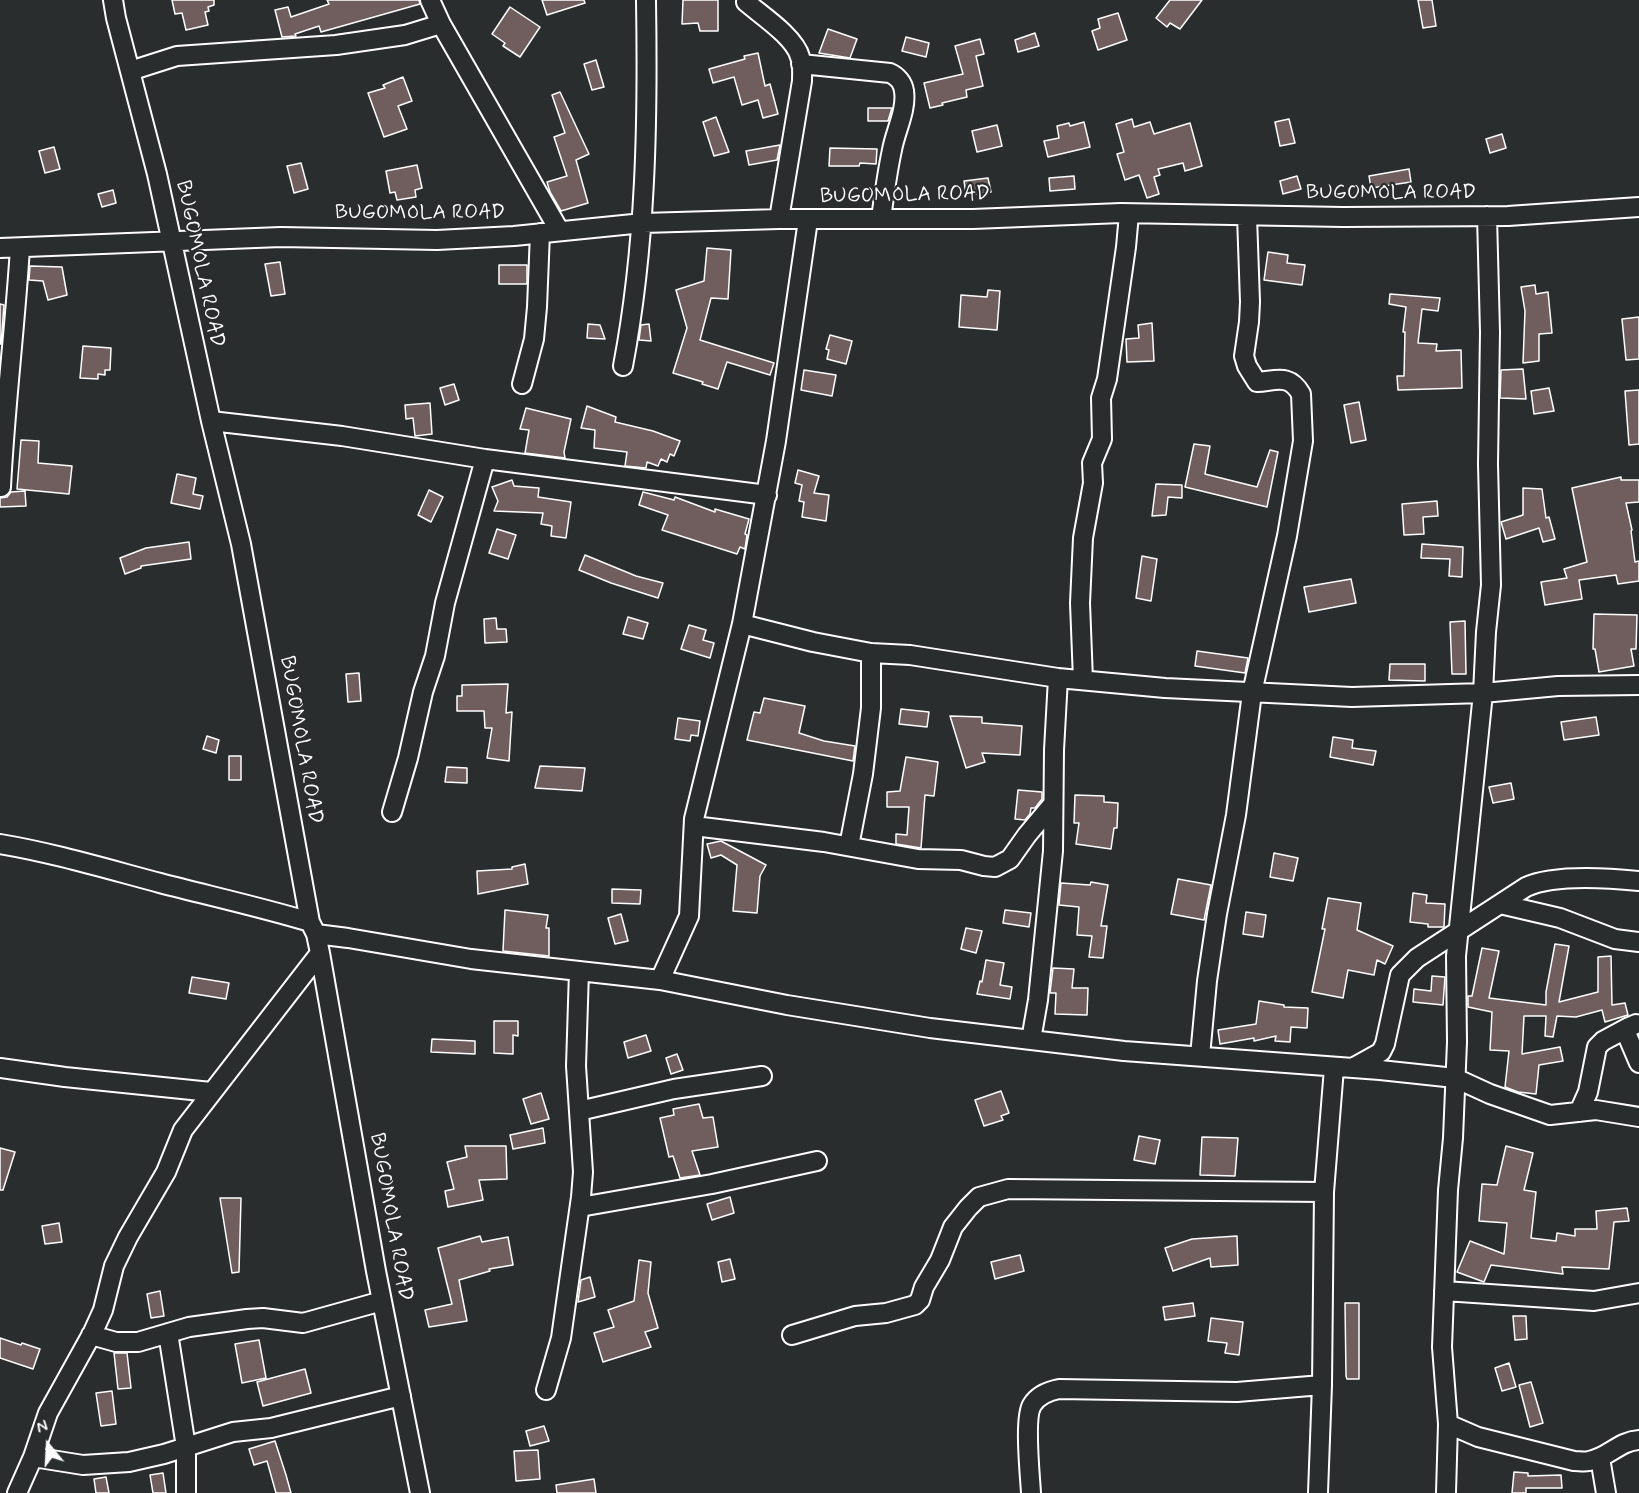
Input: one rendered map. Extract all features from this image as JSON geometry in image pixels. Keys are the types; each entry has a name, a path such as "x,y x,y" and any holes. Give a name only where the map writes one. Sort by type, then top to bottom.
{"street":[{"name":"BUGOMOLA ROAD","path":"113,0 157,174 211,421 241,544 313,928 320,953 382,1301 420,1493"},
{"path":"430,0 441,24 559,230"},
{"path":"624,366 633,316 643,223 646,0"},
{"path":"746,2 783,33 798,51 801,64 802,81 778,219"},
{"path":"130,71 177,56 336,45 405,35 441,24"},
{"path":"801,64 891,73 897,76 902,84 903,108 892,148 880,219"},
{"name":"BUGOMOLA ROAD","path":"0,248 280,237 437,240 514,236 643,223 778,219 973,219 1129,213 1247,216 1487,216 1639,207"},
{"path":"1083,680 1080,603 1083,538 1094,483 1092,463 1102,439 1101,398 1107,379 1129,213"},
{"path":"1200,1056 1207,981 1236,815 1252,693 1289,524 1303,441 1301,394 1294,384 1272,378 1257,381 1245,360 1250,302 1247,216"},
{"path":"1446,1493 1448,1424 1442,1347 1457,1042 1455,974 1483,693 1491,585 1487,216"},
{"path":"660,980 689,916 694,826 700,792 742,624 767,495 808,220"},
{"path":"522,384 534,339 540,233"},
{"path":"1,487 20,248"},
{"path":"211,421 342,436 485,459 767,495"},
{"path":"392,812 408,758 423,692 435,656 445,603 485,459"},
{"path":"742,624 813,642 871,652 927,657 1058,678 1165,688 1352,697 1483,693 1558,686 1639,685"},
{"path":"849,846 863,774 871,708 871,652"},
{"path":"1031,1040 1038,1000 1053,851 1058,678"},
{"path":"694,826 849,846 918,859 961,860 984,866 1000,866 1010,859 1053,804"},
{"path":"0,844 251,904 313,928 348,938 471,959 660,980 787,1005 930,1028 1124,1051 1455,1078 1490,1094 1550,1114 1604,1110 1639,1116"},
{"path":"1342,1068 1378,1056 1386,1044 1400,975 1417,958 1526,887 1536,883 1598,877 1639,881"},
{"path":"1500,904 1560,918 1624,941 1639,942"},
{"path":"17,1493 33,1457 48,1413 103,1310 114,1266 166,1172 183,1130 320,953"},
{"path":"546,1390 561,1338 583,1172 576,1066 579,971"},
{"path":"1578,1112 1588,1092 1597,1047 1603,1041 1634,1025"},
{"path":"1634,1025 1627,1035 1639,1063"},
{"path":"0,1068 211,1092"},
{"path":"1318,1493 1322,1385 1324,1192 1342,1068"},
{"path":"579,1111 674,1089 762,1076"},
{"path":"580,1207 712,1184 817,1161"},
{"path":"792,1335 855,1316 886,1313 915,1305 920,1300 924,1287 940,1260 953,1227 979,1197 996,1191 1008,1189 1324,1192"},
{"path":"1444,1291 1594,1301 1639,1293"},
{"path":"91,1335 116,1342 138,1342 189,1327 256,1318 303,1323 382,1301"},
{"path":"168,1334 186,1447 186,1493"},
{"path":"1031,1493 1028,1413 1035,1401 1050,1391 1059,1389 1237,1392 1322,1385"},
{"path":"33,1457 83,1465 144,1459 233,1432 271,1428 401,1396"},
{"path":"1448,1424 1478,1437 1574,1461 1587,1462 1600,1458 1620,1444 1639,1440"},
{"path":"1600,1458 1606,1493"}],"building":[{"path":"172,0 214,0 214,5 208,7 209,11 205,12 208,25 186,30 182,13 175,14"},
{"path":"327,0 419,0 420,4 321,32 319,26 295,34 296,36 282,37 275,10 288,7 291,17 329,4"},
{"path":"542,0 584,0 585,3 547,15"},
{"path":"683,0 718,0 718,31 700,31 698,23 682,24"},
{"path":"1170,0 1202,0 1180,29 1170,23 1167,27 1156,18"},
{"path":"1418,0 1432,0 1436,26 1423,28"},
{"path":"510,7 540,27 520,57 503,46 505,43 492,34"},
{"path":"1118,13 1127,40 1098,50 1092,31 1100,28 1098,19"},
{"path":"828,29 857,39 850,58 819,53"},
{"path":"1035,33 1039,46 1018,52 1015,40"},
{"path":"906,37 929,43 926,57 902,51"},
{"path":"980,39 984,54 976,56 983,86 966,90 967,97 930,108 924,83 963,74 955,46"},
{"path":"758,53 765,86 770,84 778,114 763,118 758,100 742,105 734,77 713,83 709,69"},
{"path":"596,60 604,87 592,90 584,64"},
{"path":"403,77 412,101 398,106 407,129 384,137 368,93 385,88 383,85"},
{"path":"560,92 589,154 576,160 588,203 561,211 547,182 567,176 554,137 565,133 552,95"},
{"path":"868,108 892,108 888,121 868,121"},
{"path":"716,117 729,152 714,156 703,122"},
{"path":"1132,119 1134,127 1150,122 1154,134 1190,123 1202,166 1185,171 1183,163 1158,169 1160,175 1154,177 1159,194 1147,198 1139,175 1125,180 1117,154 1124,152 1116,124"},
{"path":"1289,119 1295,143 1280,146 1275,122"},
{"path":"1084,122 1090,147 1048,157 1044,141 1059,138 1057,126 1069,123 1070,126"},
{"path":"997,125 1002,146 977,152 972,131"},
{"path":"1502,134 1506,148 1490,153 1486,139"},
{"path":"780,145 777,160 749,165 746,151"},
{"path":"54,147 60,169 45,173 39,151"},
{"path":"830,148 877,149 876,164 829,166"},
{"path":"301,163 308,189 294,193 287,166"},
{"path":"417,165 422,188 415,190 416,197 397,200 395,192 390,193 386,171"},
{"path":"1409,169 1411,182 1371,188 1369,176"},
{"path":"1074,176 1075,189 1050,191 1049,178"},
{"path":"1297,176 1301,189 1283,194 1280,181"},
{"path":"988,178 991,192 966,195 964,181"},
{"path":"113,190 116,203 102,207 98,194"},
{"path":"707,248 731,250 728,299 711,298 700,340 774,363 770,375 727,362 718,389 673,373 687,328 676,290 704,281"},
{"path":"1268,252 1288,255 1287,263 1305,265 1302,285 1264,280"},
{"path":"280,262 285,294 271,296 265,264"},
{"path":"499,265 527,265 527,284 499,284"},
{"path":"30,266 62,267 67,295 48,300 43,281 29,280"},
{"path":"1535,285 1536,294 1548,292 1552,333 1539,334 1539,361 1523,363 1525,311 1521,287"},
{"path":"988,290 1000,291 997,330 959,327 961,295 987,297"},
{"path":"1390,294 1440,298 1438,311 1422,309 1418,343 1437,344 1436,351 1461,350 1462,388 1398,390 1397,376 1404,376 1405,332 1403,332 1406,307 1389,304"},
{"path":"0,304 4,305 1,344 0,344"},
{"path":"1639,317 1639,359 1626,360 1622,319"},
{"path":"1152,323 1154,361 1127,362 1126,339 1139,338 1138,325"},
{"path":"588,324 600,325 605,339 587,338"},
{"path":"649,324 651,341 639,340 641,325"},
{"path":"830,335 852,341 846,364 827,359 829,350 826,349"},
{"path":"83,346 111,348 110,370 105,370 105,375 98,374 98,379 80,378"},
{"path":"1523,369 1526,399 1500,398 1501,370"},
{"path":"804,370 836,375 832,396 801,390"},
{"path":"454,384 459,400 445,405 440,388"},
{"path":"1549,388 1554,411 1534,414 1531,391"},
{"path":"1639,390 1639,444 1629,445 1625,391"},
{"path":"1359,402 1366,440 1351,443 1344,405"},
{"path":"430,403 432,434 415,436 413,418 406,419 405,405"},
{"path":"587,406 616,417 615,422 653,431 680,441 674,456 670,454 667,462 661,459 658,466 647,462 646,468 625,466 627,452 594,448 595,430 581,428"},
{"path":"526,408 571,419 564,452 565,458 525,453 529,430 520,429"},
{"path":"21,440 39,441 38,463 72,466 69,494 17,489"},
{"path":"1194,444 1210,446 1205,474 1257,487 1270,450 1278,452 1267,507 1185,487"},
{"path":"798,470 819,476 814,493 829,495 826,521 802,517 804,502 799,501 802,485 795,483"},
{"path":"177,474 196,478 193,494 203,496 200,509 171,503"},
{"path":"1621,477 1621,480 1639,480 1639,502 1626,503 1632,530 1635,562 1639,561 1639,581 1618,584 1616,575 1579,580 1582,599 1545,605 1541,582 1567,578 1564,569 1587,562 1572,488"},
{"path":"512,480 514,486 539,488 538,497 571,502 566,538 551,536 552,526 541,524 543,513 494,511 498,501 492,487"},
{"path":"1156,484 1182,485 1182,498 1168,497 1166,515 1152,516"},
{"path":"1523,488 1542,489 1546,518 1549,517 1555,539 1543,542 1539,528 1506,539 1501,522 1523,515"},
{"path":"429,490 443,497 431,522 418,515"},
{"path":"25,491 26,506 0,507 0,498 7,497 11,492"},
{"path":"643,492 674,500 675,497 715,512 715,509 749,519 745,534 747,535 745,549 740,547 737,554 662,530 668,515 639,505"},
{"path":"1437,501 1438,516 1423,517 1424,534 1404,535 1402,504"},
{"path":"497,529 516,535 508,559 489,553"},
{"path":"189,542 191,559 141,566 125,574 120,558 146,548"},
{"path":"1422,544 1463,547 1462,577 1449,576 1450,559 1421,558"},
{"path":"585,555 636,576 663,583 658,598 579,570"},
{"path":"1142,556 1157,559 1151,601 1136,598"},
{"path":"1351,579 1356,603 1309,612 1304,587"},
{"path":"1594,614 1637,615 1636,649 1631,649 1634,666 1599,672 1595,649 1593,649"},
{"path":"628,617 648,623 643,639 623,634"},
{"path":"496,618 497,629 506,629 507,642 485,643 484,619"},
{"path":"1465,621 1466,674 1452,674 1450,622"},
{"path":"689,625 706,630 703,640 714,643 710,658 681,649"},
{"path":"1197,651 1248,658 1245,673 1195,666"},
{"path":"1390,664 1425,664 1425,681 1389,680"},
{"path":"359,673 361,701 348,702 346,674"},
{"path":"508,684 506,713 512,712 509,761 487,758 492,728 485,728 484,711 457,711 457,696 462,696 462,685"},
{"path":"764,698 805,706 799,733 824,741 855,746 853,761 747,740 754,712 760,713"},
{"path":"901,709 929,712 927,727 899,724"},
{"path":"950,716 982,717 982,723 1022,726 1020,755 982,753 985,762 966,768"},
{"path":"1596,717 1599,735 1564,740 1561,722"},
{"path":"678,718 700,721 698,736 691,735 690,741 675,739"},
{"path":"207,736 219,740 216,753 203,749"},
{"path":"1333,737 1353,740 1352,748 1376,751 1373,765 1330,757"},
{"path":"229,756 241,756 241,780 229,780"},
{"path":"906,757 938,762 934,796 925,795 921,848 896,844 896,834 907,835 909,807 887,807 887,792 900,791"},
{"path":"540,766 585,768 582,791 535,788"},
{"path":"447,767 467,768 467,783 445,782"},
{"path":"1511,783 1514,799 1493,803 1489,787"},
{"path":"1018,790 1042,792 1042,799 1035,808 1031,808 1025,820 1015,819"},
{"path":"1075,795 1104,796 1104,802 1118,803 1117,828 1114,828 1111,849 1076,844 1079,823 1074,823"},
{"path":"721,841 766,865 760,876 757,913 733,911 737,865 721,855 711,858 707,844"},
{"path":"1274,853 1298,858 1293,881 1270,877"},
{"path":"525,864 528,884 478,894 477,871 512,869 512,867"},
{"path":"1178,879 1211,885 1204,920 1171,914"},
{"path":"1091,882 1108,885 1101,926 1107,926 1103,958 1089,957 1092,936 1077,935 1079,907 1059,905 1061,883 1090,885"},
{"path":"612,889 641,890 640,904 612,903"},
{"path":"1413,893 1427,895 1426,903 1445,904 1444,927 1428,927 1428,924 1410,922"},
{"path":"1328,898 1361,903 1357,930 1393,946 1385,964 1377,960 1374,975 1348,970 1343,998 1312,992 1325,929 1322,929"},
{"path":"505,910 548,915 546,928 549,928 549,956 503,951"},
{"path":"1005,910 1031,913 1029,927 1003,923"},
{"path":"1246,912 1266,915 1263,937 1243,934"},
{"path":"621,914 628,941 615,944 608,918"},
{"path":"966,928 982,931 976,953 961,949"},
{"path":"1555,944 1569,946 1559,1002 1598,992 1598,957 1611,956 1612,1005 1625,1003 1628,1015 1605,1022 1602,1010 1576,1017 1557,1016 1553,1037 1545,1036 1546,1016 1524,1016 1522,1054 1560,1047 1563,1061 1539,1065 1536,1094 1518,1092 1505,1087 1509,1051 1490,1050 1492,1012 1468,1007 1468,996 1472,996 1482,948 1499,951 1489,998 1546,1005 1546,992"},
{"path":"986,960 1004,963 1000,985 1012,987 1010,999 977,994"},
{"path":"1053,968 1074,969 1072,988 1088,988 1087,1015 1055,1014 1056,993 1050,993"},
{"path":"1432,976 1445,977 1443,1005 1413,1002 1414,989 1431,991"},
{"path":"192,977 229,983 226,999 189,993"},
{"path":"1259,1001 1284,1005 1284,1007 1308,1008 1307,1028 1291,1027 1290,1042 1275,1041 1276,1036 1254,1041 1254,1038 1220,1044 1218,1030 1256,1024"},
{"path":"494,1021 518,1021 518,1036 513,1035 513,1054 494,1053"},
{"path":"646,1035 651,1051 628,1058 624,1042"},
{"path":"432,1039 475,1041 475,1054 431,1052"},
{"path":"677,1054 683,1070 671,1074 666,1058"},
{"path":"1001,1091 1009,1113 1001,1116 1003,1120 984,1126 975,1100"},
{"path":"541,1093 549,1119 531,1124 523,1099"},
{"path":"699,1104 703,1118 713,1117 718,1147 692,1151 700,1175 680,1178 673,1156 669,1157 660,1118 674,1115 673,1109"},
{"path":"543,1128 545,1143 513,1149 510,1135"},
{"path":"1139,1136 1160,1140 1155,1164 1134,1160"},
{"path":"1202,1137 1238,1138 1235,1176 1200,1175"},
{"path":"465,1146 506,1146 507,1179 479,1180 483,1200 448,1207 445,1191 454,1189 447,1162 467,1157"},
{"path":"1506,1146 1533,1153 1524,1190 1536,1192 1531,1238 1556,1241 1557,1233 1575,1236 1575,1229 1597,1229 1596,1211 1627,1208 1629,1221 1614,1222 1609,1269 1562,1267 1563,1274 1491,1265 1484,1282 1457,1272 1470,1241 1504,1254 1507,1223 1479,1221 1482,1184 1497,1185"},
{"path":"0,1148 15,1152 3,1190 0,1190"},
{"path":"730,1197 734,1213 712,1220 707,1204"},
{"path":"220,1198 241,1198 239,1272 232,1273"},
{"path":"59,1223 62,1242 45,1244 42,1226"},
{"path":"480,1236 482,1242 508,1237 513,1265 489,1269 490,1271 459,1280 467,1321 429,1327 425,1310 452,1304 438,1248"},
{"path":"1237,1236 1238,1265 1211,1267 1210,1258 1173,1271 1165,1248 1192,1239"},
{"path":"1020,1255 1024,1271 995,1279 991,1262"},
{"path":"730,1259 735,1279 722,1282 718,1262"},
{"path":"639,1260 651,1262 648,1293 658,1328 645,1332 651,1347 603,1362 594,1333 614,1327 608,1310 634,1301"},
{"path":"590,1277 595,1297 578,1302 581,1280"},
{"path":"160,1291 164,1316 151,1318 147,1294"},
{"path":"1193,1303 1195,1316 1165,1320 1163,1307"},
{"path":"1345,1303 1359,1303 1359,1379 1347,1379 1346,1376"},
{"path":"1513,1316 1526,1316 1527,1339 1515,1340"},
{"path":"1211,1318 1243,1322 1239,1355 1225,1353 1227,1343 1208,1341"},
{"path":"0,1338 40,1349 33,1369 0,1358"},
{"path":"259,1340 266,1378 242,1383 235,1344"},
{"path":"114,1353 127,1353 131,1388 118,1389"},
{"path":"1509,1363 1516,1387 1502,1391 1495,1368"},
{"path":"305,1369 311,1393 263,1406 257,1382"},
{"path":"1531,1382 1543,1423 1530,1427 1519,1385"},
{"path":"112,1391 116,1424 101,1426 96,1393"},
{"path":"544,1426 549,1441 530,1446 526,1431"},
{"path":"275,1441 291,1493 276,1493 267,1461 254,1465 249,1449"},
{"path":"538,1450 540,1479 516,1481 514,1451"},
{"path":"1514,1472 1528,1473 1528,1476 1561,1475 1562,1488 1526,1488 1526,1493 1512,1493"},
{"path":"163,1473 166,1493 153,1493 150,1475"},
{"path":"106,1477 109,1493 96,1493 94,1479"},
{"path":"594,1479 596,1493 557,1493 556,1485"}]}
